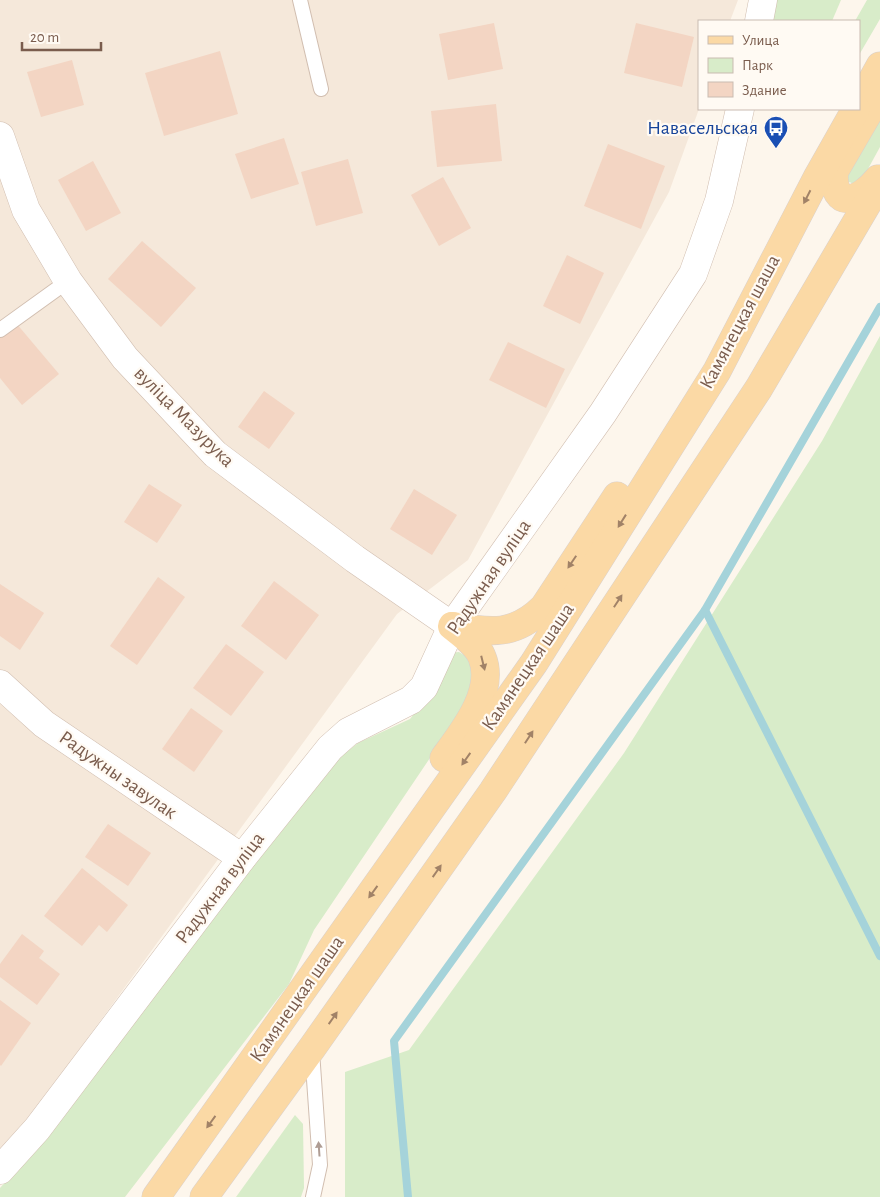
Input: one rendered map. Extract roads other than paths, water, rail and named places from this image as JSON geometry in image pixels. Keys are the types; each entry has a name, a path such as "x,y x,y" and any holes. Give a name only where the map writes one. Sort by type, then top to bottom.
{"main road":[{"path":"860,102 880,66"},
{"path":"880,93 834,172 834,183 837,192 850,200 858,198 869,190 880,177"},
{"name":"Камянецкая шаша","path":"156,1197 534,663 717,371 817,178 855,110"},
{"name":"Камянецкая шаша","path":"204,1197 312,1048 493,791 759,388 880,182"},
{"path":"452,626 491,632 506,630 533,617 544,606 613,500 679,429"},
{"path":"300,991 326,926 463,732 482,693 485,682 481,656 474,644 452,626"}],"street":[{"path":"759,20 763,0"},
{"name":"Радужная вуліца","path":"0,1170 37,1129 242,858 330,748 348,732 411,700 424,687 452,626 603,413 693,274 720,201 740,110"},
{"name":"вуліца Мазурука","path":"0,136 26,210 68,281 125,358 215,454 355,559 452,626"},
{"name":"Радужны завулак","path":"0,684 44,724 242,858"}],"lane":[{"path":"300,0 321,89"},
{"path":"0,330 68,281"},
{"path":"312,1048 320,1165 313,1197"}],"waterway":[{"path":"408,1197 394,1041 705,610 880,307"},
{"path":"705,610 880,956"}],"place":[{"name":"Навасельская","path":"776,149"}]}
